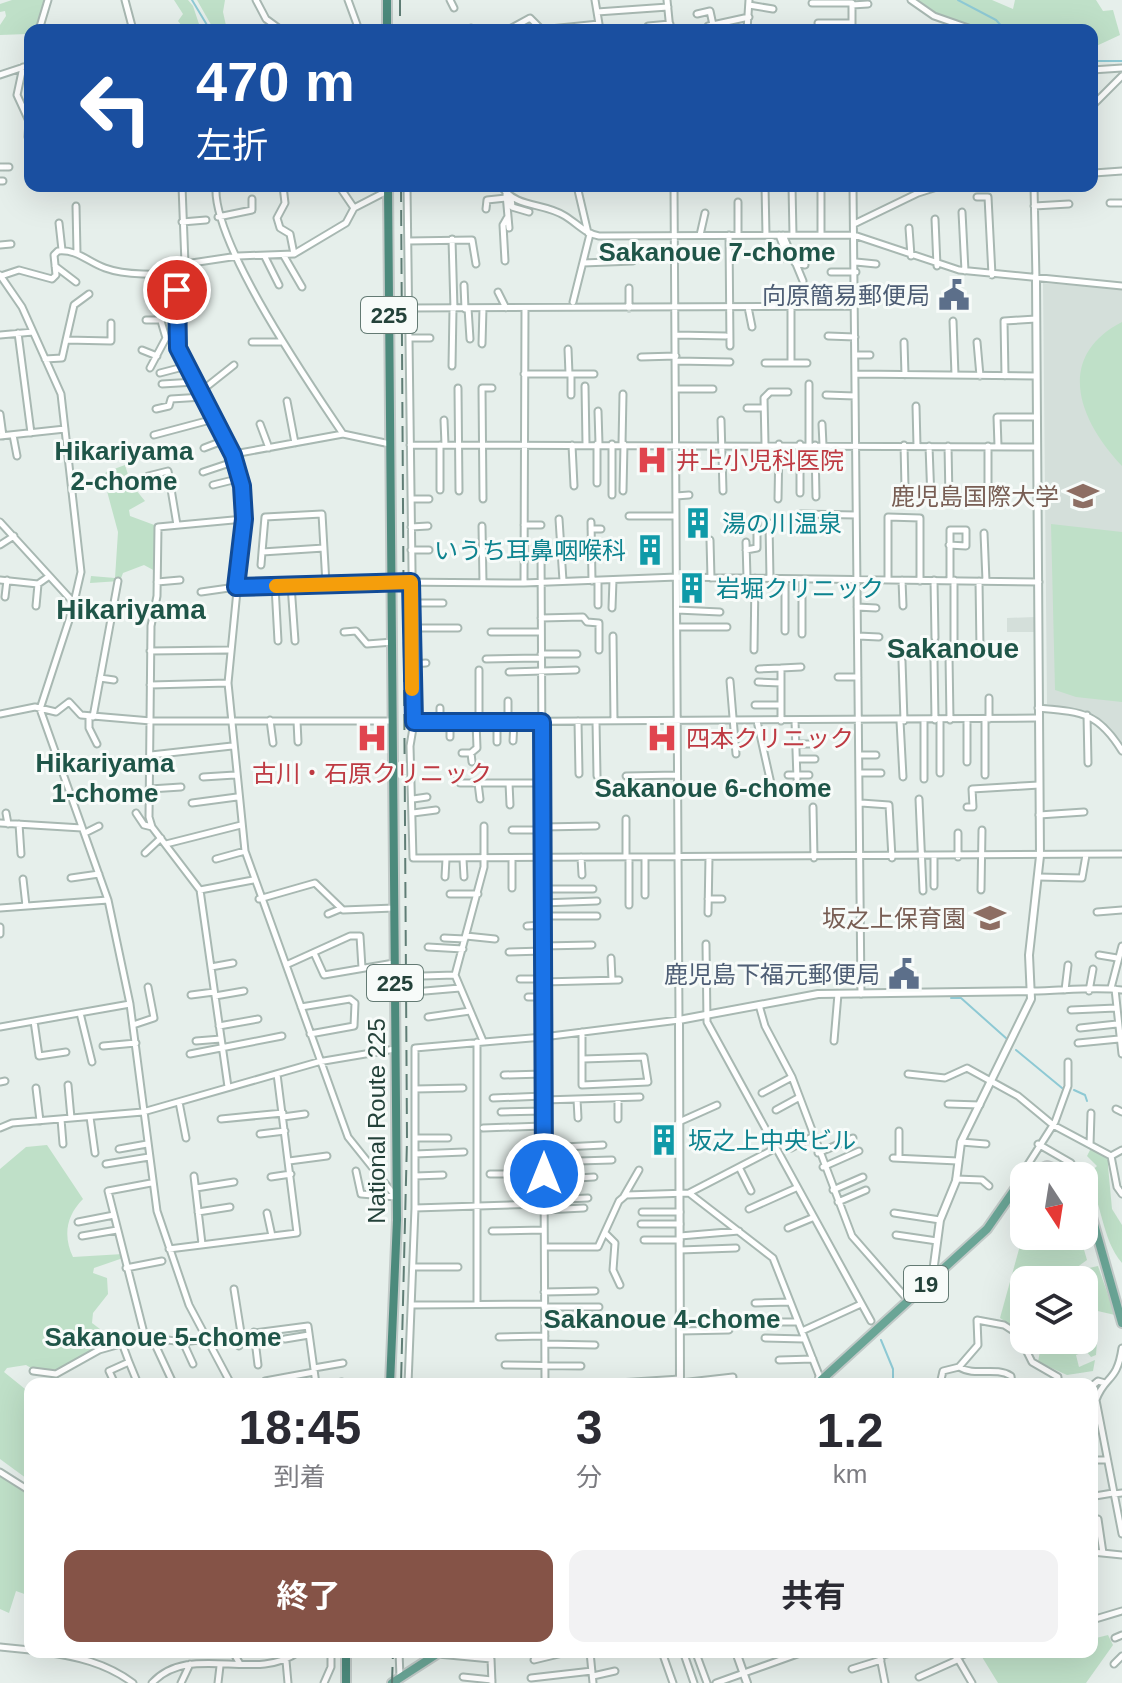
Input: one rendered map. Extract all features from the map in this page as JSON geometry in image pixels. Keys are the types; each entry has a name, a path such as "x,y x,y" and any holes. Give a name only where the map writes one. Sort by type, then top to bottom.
{"highway":[{"path":"387,0 387,24"},
{"name":"National Route 225","path":"388,192 397,1197 390,1378"},
{"path":"346,1658 346,1683"}],"main road":[{"name":"19","path":"825,1378 987,1229 1010,1195"},
{"path":"1098,1238 1122,1323"},
{"path":"396,1680 431,1658"}],"street":[{"path":"41,24 48,0"},
{"path":"125,0 131,24"},
{"path":"256,0 266,19 276,24"},
{"path":"348,0 357,24"},
{"path":"450,0 454,8"},
{"path":"595,0 599,24"},
{"path":"911,0 934,16 957,24"},
{"path":"748,24 749,2 773,9"},
{"path":"852,2 852,24"},
{"path":"597,12 668,3 670,24"},
{"path":"812,3 868,4"},
{"path":"697,14 710,11 711,24"},
{"path":"716,24 749,17"},
{"path":"519,24 530,18 535,24"},
{"path":"818,23 826,24"},
{"path":"0,75 24,67"},
{"path":"1098,70 1122,68"},
{"path":"24,75 18,101 24,111"},
{"path":"1098,100 1122,76"},
{"path":"0,167 9,167"},
{"path":"1098,173 1122,171"},
{"path":"182,192 185,264 180,271 176,338 241,478 244,519 228,650 228,683 237,797 245,851 259,899 348,1137 397,1197"},
{"path":"216,192 218,217 238,256 284,342 343,434"},
{"path":"284,192 285,203 277,218 280,228 290,234 294,254"},
{"path":"343,192 354,208"},
{"path":"185,264 238,256 294,254 346,223 354,208 381,192"},
{"path":"407,192 413,858 892,858 1122,854"},
{"path":"505,192 512,207 529,212"},
{"path":"573,302 589,234 578,192"},
{"path":"674,192 680,1378"},
{"path":"765,192 766,235"},
{"path":"792,192 793,235"},
{"path":"821,192 821,235"},
{"path":"853,192 863,858 861,994"},
{"path":"854,224 925,192"},
{"path":"936,1275 940,1220 956,1179 961,1142 1030,1004 1032,991 1029,955 1040,856 1034,192"},
{"path":"508,196 509,228"},
{"path":"486,209 487,200 508,196 565,215 589,234 854,235 937,266 1036,280 1122,286"},
{"path":"977,197 988,197 992,275"},
{"path":"218,217 252,210 252,199"},
{"path":"738,202 738,235"},
{"path":"1110,203 1122,203"},
{"path":"1034,206 1069,204"},
{"path":"76,206 77,253"},
{"path":"962,212 965,271"},
{"path":"700,235 705,213"},
{"path":"505,261 503,225 507,218"},
{"path":"935,219 937,266"},
{"path":"182,222 206,220"},
{"path":"59,223 62,250"},
{"path":"909,228 911,256"},
{"path":"729,235 730,346"},
{"path":"781,235 787,256 782,258"},
{"path":"781,235 803,281"},
{"path":"452,239 452,366"},
{"path":"408,241 472,240 476,264"},
{"path":"0,245 11,244"},
{"path":"180,271 161,273 104,268 77,253 62,250 54,255 56,275 48,280 19,270 1,275 33,332 61,394 81,572 40,709 108,900 130,1004 152,1183 169,1249 184,1294 228,1378"},
{"path":"284,256 302,287"},
{"path":"265,257 279,285"},
{"path":"583,263 633,261"},
{"path":"856,262 876,264"},
{"path":"796,263 805,265"},
{"path":"55,266 76,282"},
{"path":"831,272 856,272"},
{"path":"150,368 166,338 161,320 161,273"},
{"path":"464,285 470,339"},
{"path":"629,288 629,308"},
{"path":"498,292 506,308"},
{"path":"855,292 898,293"},
{"path":"45,359 62,358 74,305 89,294"},
{"path":"409,308 855,306"},
{"path":"748,307 752,327"},
{"path":"791,307 791,363"},
{"path":"482,344 483,308"},
{"path":"524,583 525,308"},
{"path":"1005,376 1004,321 1036,319"},
{"path":"146,320 161,320"},
{"path":"953,321 955,375"},
{"path":"66,340 111,341 111,323"},
{"path":"0,335 33,332"},
{"path":"18,333 31,433"},
{"path":"676,335 726,336"},
{"path":"828,336 855,337"},
{"path":"409,338 430,338"},
{"path":"252,342 284,342"},
{"path":"904,342 905,375"},
{"path":"977,342 980,376"},
{"path":"568,349 571,395"},
{"path":"142,350 157,356"},
{"path":"855,355 870,355"},
{"path":"641,357 730,362"},
{"path":"765,363 807,363"},
{"path":"156,409 169,406 171,399 202,394 234,365"},
{"path":"160,373 187,366"},
{"path":"524,374 594,374"},
{"path":"855,374 1035,376"},
{"path":"162,384 195,382"},
{"path":"809,384 816,497"},
{"path":"585,386 586,444"},
{"path":"458,388 459,491"},
{"path":"483,499 482,388 492,388"},
{"path":"676,389 713,389"},
{"path":"765,444 764,398 770,392 788,392"},
{"path":"623,394 623,491"},
{"path":"826,395 855,396"},
{"path":"287,401 295,443"},
{"path":"916,406 917,446"},
{"path":"747,408 764,408"},
{"path":"597,483 598,411"},
{"path":"0,414 1,436 65,429"},
{"path":"998,446 997,417 1037,417"},
{"path":"154,435 214,419"},
{"path":"440,490 444,420"},
{"path":"721,420 723,491"},
{"path":"260,424 269,448"},
{"path":"822,424 823,445"},
{"path":"203,472 234,458 269,448 343,434 390,444"},
{"path":"13,435 17,456"},
{"path":"204,448 225,440"},
{"path":"410,445 722,443 1037,447"},
{"path":"612,444 612,495"},
{"path":"778,499 779,444"},
{"path":"800,444 800,493"},
{"path":"572,445 574,486"},
{"path":"904,445 905,488"},
{"path":"929,446 931,500"},
{"path":"948,446 949,499"},
{"path":"988,446 988,503"},
{"path":"148,476 168,471 177,525"},
{"path":"213,485 241,478"},
{"path":"676,496 689,495"},
{"path":"411,499 429,499"},
{"path":"261,565 265,517 322,514 326,584"},
{"path":"801,514 856,515"},
{"path":"629,516 676,516"},
{"path":"888,580 888,517 920,518 920,581"},
{"path":"228,1087 200,890 152,827 150,651 157,582 158,527 244,519"},
{"path":"0,522 74,603"},
{"path":"746,550 757,548 757,522"},
{"path":"769,523 770,579"},
{"path":"562,524 563,581"},
{"path":"524,525 541,525"},
{"path":"411,527 428,526"},
{"path":"482,526 483,583"},
{"path":"598,605 591,526 601,529"},
{"path":"949,545 966,546 966,530 950,530 949,545 954,640"},
{"path":"980,649 984,533"},
{"path":"0,545 14,536"},
{"path":"710,540 711,578"},
{"path":"746,542 747,578"},
{"path":"262,552 324,548"},
{"path":"541,548 545,1378"},
{"path":"411,550 429,550"},
{"path":"5,597 3,580 38,584 48,577"},
{"path":"201,592 291,585 524,583 677,577 1039,582"},
{"path":"754,650 755,578"},
{"path":"785,579 785,631"},
{"path":"802,579 804,630"},
{"path":"157,582 180,580"},
{"path":"612,608 613,580"},
{"path":"902,580 903,606"},
{"path":"934,580 935,638"},
{"path":"97,744 89,728 118,581"},
{"path":"36,606 38,584"},
{"path":"291,585 295,641"},
{"path":"275,586 278,641"},
{"path":"412,603 443,603"},
{"path":"857,607 876,608"},
{"path":"677,610 720,612"},
{"path":"541,618 583,617 587,622 599,623 599,650"},
{"path":"677,627 727,627"},
{"path":"412,628 458,628"},
{"path":"344,632 356,631 367,644 394,642"},
{"path":"491,632 541,632"},
{"path":"613,636 614,721"},
{"path":"858,636 879,637"},
{"path":"150,651 228,650"},
{"path":"486,659 577,654"},
{"path":"949,656 950,720"},
{"path":"934,660 940,773"},
{"path":"902,661 903,777"},
{"path":"412,664 426,663"},
{"path":"759,669 801,667"},
{"path":"781,668 781,721"},
{"path":"462,753 471,753 477,748 479,670"},
{"path":"509,672 576,670"},
{"path":"838,677 858,677"},
{"path":"100,678 114,680"},
{"path":"730,681 736,754"},
{"path":"758,682 781,683"},
{"path":"150,685 228,683"},
{"path":"985,775 989,698"},
{"path":"508,701 513,741"},
{"path":"0,714 40,709 56,712 69,702 81,715 151,721 393,721"},
{"path":"755,705 781,705"},
{"path":"440,708 440,722"},
{"path":"1038,708 1087,715 1108,729 1122,751"},
{"path":"1087,715 1088,763"},
{"path":"414,722 1038,718"},
{"path":"967,719 967,762"},
{"path":"270,720 273,743"},
{"path":"924,720 926,774"},
{"path":"297,721 298,742"},
{"path":"578,721 579,774"},
{"path":"596,721 597,776"},
{"path":"757,721 772,788"},
{"path":"795,721 797,777"},
{"path":"450,722 450,737"},
{"path":"497,722 497,742"},
{"path":"796,744 817,744"},
{"path":"151,755 232,746"},
{"path":"471,753 472,762"},
{"path":"860,755 876,755"},
{"path":"797,759 815,759"},
{"path":"860,773 881,773"},
{"path":"203,777 235,775"},
{"path":"626,776 677,775"},
{"path":"788,775 809,775"},
{"path":"457,776 463,791"},
{"path":"460,783 542,783"},
{"path":"478,783 480,799"},
{"path":"509,783 510,805"},
{"path":"973,807 972,789 1039,785"},
{"path":"150,789 181,787"},
{"path":"631,788 677,788"},
{"path":"192,803 237,797"},
{"path":"413,799 427,797"},
{"path":"919,799 923,891"},
{"path":"861,803 889,805 892,858"},
{"path":"413,813 436,810"},
{"path":"814,858 815,811"},
{"path":"1039,815 1084,812"},
{"path":"6,813 8,824"},
{"path":"136,813 144,825 152,827"},
{"path":"626,819 629,905"},
{"path":"0,823 84,830 99,826"},
{"path":"19,824 21,854"},
{"path":"166,844 241,825"},
{"path":"477,1304 480,1042 455,975 478,894 484,859 484,826"},
{"path":"512,830 596,826"},
{"path":"981,890 982,830"},
{"path":"958,833 958,857"},
{"path":"145,853 161,838"},
{"path":"216,859 245,851"},
{"path":"1038,877 1082,878 1086,855"},
{"path":"581,857 582,875"},
{"path":"645,857 645,895"},
{"path":"708,913 709,857"},
{"path":"934,857 934,886"},
{"path":"512,858 512,888"},
{"path":"445,877 446,859"},
{"path":"463,859 464,877"},
{"path":"71,878 99,874"},
{"path":"23,879 26,906"},
{"path":"200,890 253,880"},
{"path":"259,899 315,883 341,909"},
{"path":"542,889 593,889"},
{"path":"450,894 478,894"},
{"path":"708,899 722,899"},
{"path":"0,908 108,900"},
{"path":"542,903 597,901"},
{"path":"328,914 341,909 394,908"},
{"path":"1097,912 1122,910"},
{"path":"542,916 597,916"},
{"path":"527,926 542,925"},
{"path":"0,927 0,934"},
{"path":"286,965 350,936 360,936 362,968"},
{"path":"444,938 495,939"},
{"path":"706,944 704,1016 774,1149 871,1321"},
{"path":"509,952 592,945"},
{"path":"1122,946 1117,958 1116,989 1122,1054"},
{"path":"428,947 463,949"},
{"path":"314,953 324,975 395,963"},
{"path":"1099,955 1117,958"},
{"path":"520,979 615,980 611,958"},
{"path":"211,967 233,963"},
{"path":"1065,990 1068,965"},
{"path":"1089,991 1093,969"},
{"path":"422,976 455,975"},
{"path":"133,1025 154,1018 148,987"},
{"path":"425,991 460,988"},
{"path":"408,1378 415,1208 415,1048 543,1037 679,1020 805,995 1116,989"},
{"path":"191,995 244,991"},
{"path":"834,1041 838,994"},
{"path":"528,997 543,997"},
{"path":"301,1007 350,999 355,1003 354,1026 310,1034"},
{"path":"0,1027 130,1004"},
{"path":"759,1005 765,1026 792,1077 823,1167 857,1245 908,1301"},
{"path":"1071,1010 1116,1008"},
{"path":"428,1017 470,1011"},
{"path":"80,1013 92,1062"},
{"path":"219,1026 258,1019"},
{"path":"34,1021 39,1056 66,1052"},
{"path":"1080,1028 1117,1024"},
{"path":"582,1032 582,1085 648,1082 644,1057 583,1059"},
{"path":"190,1054 282,1036"},
{"path":"196,1041 221,1039"},
{"path":"1078,1043 1090,1045 1119,1039"},
{"path":"103,1046 136,1043"},
{"path":"0,1128 40,1121 143,1112 318,1062 396,1049"},
{"path":"1030,1162 1038,1144 1053,1125 1068,1086 1068,1062"},
{"path":"908,1074 945,1078 967,1068 1018,1096 1053,1125 1111,1156 1122,1194"},
{"path":"169,1249 297,1233 277,1074"},
{"path":"504,1075 544,1074"},
{"path":"762,1093 792,1077"},
{"path":"68,1085 71,1118"},
{"path":"36,1088 40,1121"},
{"path":"415,1089 463,1088"},
{"path":"493,1098 640,1097"},
{"path":"618,1098 618,1119"},
{"path":"776,1110 798,1098"},
{"path":"577,1099 578,1118"},
{"path":"179,1102 186,1138"},
{"path":"948,1104 981,1105"},
{"path":"679,1122 717,1105"},
{"path":"501,1112 544,1111"},
{"path":"1090,1146 1091,1113"},
{"path":"221,1119 232,1121 305,1114"},
{"path":"90,1117 95,1153"},
{"path":"61,1119 63,1144"},
{"path":"483,1128 544,1126"},
{"path":"260,1134 285,1131"},
{"path":"899,1131 896,1158 958,1161"},
{"path":"791,1148 812,1137"},
{"path":"415,1138 448,1138"},
{"path":"818,1153 853,1138"},
{"path":"961,1142 986,1144"},
{"path":"119,1149 147,1144"},
{"path":"544,1148 601,1144"},
{"path":"1038,1144 1069,1162"},
{"path":"624,1197 689,1193 774,1149"},
{"path":"1111,1156 1122,1150"},
{"path":"823,1167 859,1151"},
{"path":"415,1154 464,1152"},
{"path":"289,1161 327,1156"},
{"path":"106,1164 149,1157"},
{"path":"544,1162 612,1160"},
{"path":"739,1167 751,1191"},
{"path":"545,1247 598,1247 639,1170"},
{"path":"356,1171 361,1194 397,1197"},
{"path":"271,1177 291,1174"},
{"path":"490,1174 594,1177"},
{"path":"415,1176 443,1175"},
{"path":"194,1176 202,1244"},
{"path":"833,1190 863,1177"},
{"path":"956,1179 982,1180 989,1186"},
{"path":"196,1188 234,1182"},
{"path":"145,1337 108,1191 152,1183"},
{"path":"749,1209 796,1188"},
{"path":"838,1202 866,1190"},
{"path":"689,1193 773,1258 813,1359 817,1378"},
{"path":"544,1205 588,1198"},
{"path":"415,1208 477,1205 584,1208"},
{"path":"198,1212 230,1207"},
{"path":"642,1212 680,1212"},
{"path":"267,1213 272,1236"},
{"path":"894,1213 940,1220"},
{"path":"78,1222 114,1215"},
{"path":"788,1228 812,1218"},
{"path":"641,1224 680,1224"},
{"path":"82,1236 117,1230"},
{"path":"492,1231 544,1230"},
{"path":"644,1240 739,1230"},
{"path":"605,1233 615,1243 613,1270 620,1285"},
{"path":"896,1235 937,1241"},
{"path":"680,1250 736,1248"},
{"path":"126,1268 162,1261"},
{"path":"413,1267 458,1267"},
{"path":"234,1289 241,1333"},
{"path":"544,1292 595,1291"},
{"path":"755,1303 791,1302"},
{"path":"802,1331 861,1304"},
{"path":"412,1305 599,1307"},
{"path":"941,1378 943,1371 959,1367 978,1345 977,1320 985,1319 1018,1334 1032,1362 1058,1378"},
{"path":"771,1322 798,1322"},
{"path":"33,1371 56,1374 99,1350 145,1337 183,1342 308,1326 315,1378"},
{"path":"680,1331 729,1330"},
{"path":"254,1332 258,1365"},
{"path":"233,1334 239,1346"},
{"path":"285,1339 309,1335"},
{"path":"499,1337 545,1336"},
{"path":"765,1338 805,1339"},
{"path":"153,1339 171,1378"},
{"path":"183,1342 193,1364"},
{"path":"122,1343 136,1378"},
{"path":"545,1344 595,1345"},
{"path":"1098,1397 1116,1375 1122,1348"},
{"path":"779,1360 813,1359"},
{"path":"112,1378 109,1371 129,1362"},
{"path":"278,1378 343,1363"},
{"path":"505,1365 581,1366"},
{"path":"959,1367 967,1372 1004,1371 1011,1378"},
{"path":"720,1378 733,1377"},
{"path":"1098,1381 1106,1384"},
{"path":"1098,1429 1122,1534"},
{"path":"1098,1460 1106,1460"},
{"path":"0,1472 24,1487"},
{"path":"1098,1496 1122,1493"},
{"path":"1098,1519 1103,1553"},
{"path":"1098,1553 1122,1555"},
{"path":"1098,1618 1122,1611"},
{"path":"1115,1638 1122,1635"},
{"path":"0,1647 24,1649"},
{"path":"1114,1664 1122,1656"},
{"path":"77,1658 94,1661 117,1671 133,1683"},
{"path":"237,1658 241,1665"},
{"path":"152,1683 172,1666 241,1665 286,1661 290,1658"},
{"path":"324,1683 331,1667 331,1658"},
{"path":"396,1680 398,1658"},
{"path":"463,1677 492,1682 491,1659 482,1658"},
{"path":"534,1660 542,1658"},
{"path":"664,1658 673,1683"},
{"path":"685,1658 694,1683"},
{"path":"698,1658 707,1683"},
{"path":"738,1658 747,1683"},
{"path":"716,1683 786,1658"},
{"path":"852,1669 876,1658"},
{"path":"880,1658 885,1683"},
{"path":"919,1677 954,1658"},
{"path":"957,1658 972,1683"},
{"path":"286,1661 288,1683"},
{"path":"181,1683 190,1664"},
{"path":"218,1683 220,1666"},
{"path":"531,1678 593,1677 615,1671"}],"shaded area":[{"name":"鹿児島国際大学","path":"1043,283 1122,289 1122,745 1111,730 1088,712 1047,704"},
{"path":"1035,617 1035,632 1007,632 1007,618"}],"green space":[{"path":"12,0 50,0 44,24 24,24 24,34 0,35 0,25 6,16 5,11 0,12 0,4"},
{"path":"174,0 188,0 199,24 180,24 178,21 183,14"},
{"path":"197,0 225,0 226,24 211,24"},
{"path":"915,0 992,0 1013,9 1015,0 1096,0 1103,11 1113,10 1120,35 1098,45 1098,24 964,24 934,13"},
{"path":"1122,322 1122,466 1094,429 1080,390 1081,371 1087,353 1101,336"},
{"path":"125,465 131,484 145,501 129,510 130,516 157,526 157,572 144,565 123,573 120,581 90,583 91,576 115,578 118,532 104,480 106,472"},
{"path":"1051,524 1122,532 1122,702 1076,697 1055,690"},
{"path":"47,1145 83,1199 73,1212 68,1226 73,1257 123,1254 123,1258 94,1268 93,1273 107,1278 108,1294 93,1313 92,1323 100,1329 101,1350 44,1376 26,1365 7,1368 4,1372 24,1388 24,1477 0,1459 0,1169 26,1147"},
{"path":"1092,1146 1111,1161 1108,1166 1112,1209 1122,1225 1122,1263 1110,1243 1098,1204 1098,1162 1087,1156"},
{"path":"1019,1250 1084,1250 1087,1260 1079,1266 1014,1266"},
{"path":"1098,1266 1115,1315 1098,1311"},
{"path":"1010,1282 1010,1325 1000,1318"},
{"path":"1039,1354 1078,1354 1076,1355 1079,1367 1095,1360 1093,1371 1067,1375 1038,1362"},
{"path":"0,1468 24,1486 24,1594 16,1591 9,1613 0,1609"},
{"path":"1108,1635 1113,1645 1086,1683 998,1683 983,1658 1098,1658 1098,1638"}],"waterway":[{"path":"192,0 206,24"},
{"path":"958,0 1000,24"},
{"path":"1098,61 1122,61"},
{"path":"951,998 961,998 1007,1039"},
{"path":"1016,1050 1062,1088"},
{"path":"1074,1090 1085,1095 1087,1101"},
{"path":"881,1340 893,1369 893,1378"}],"railway":[{"path":"400,0 400,24"},
{"path":"401,192 407,1140 401,1378"},
{"path":"392,1683 393,1658"}],"slow traffic":[{"path":"276,586 411,582 412,689"}],"place":[{"name":"向原簡易郵便局","path":"954,295"},
{"name":"井上小児科医院","path":"652,460"},
{"name":"鹿児島国際大学","path":"1083,496"},
{"name":"湯の川温泉","path":"698,523"},
{"name":"いうち耳鼻咽喉科","path":"650,550"},
{"name":"岩堀クリニック","path":"692,588"},
{"name":"古川・石原クリニック","path":"372,738"},
{"name":"四本クリニック","path":"662,738"},
{"name":"坂之上保育園","path":"990,918"},
{"name":"鹿児島下福元郵便局","path":"904,974"},
{"name":"坂之上中央ビル","path":"664,1140"}],"district":[{"name":"Sakanoue 7-chome","path":"717,252"},
{"name":"Hikariyama 2-chome","path":"124,466"},
{"name":"Hikariyama","path":"131,609"},
{"name":"Sakanoue","path":"953,648"},
{"name":"Hikariyama 1-chome","path":"105,778"},
{"name":"Sakanoue 6-chome","path":"713,788"},
{"name":"Sakanoue 4-chome","path":"662,1319"},
{"name":"Sakanoue 5-chome","path":"163,1337"}],"route":[{"path":"177,290 178,348 239,470 244,519 236,587 411,582 414,722 542,722 544,1174"}]}
